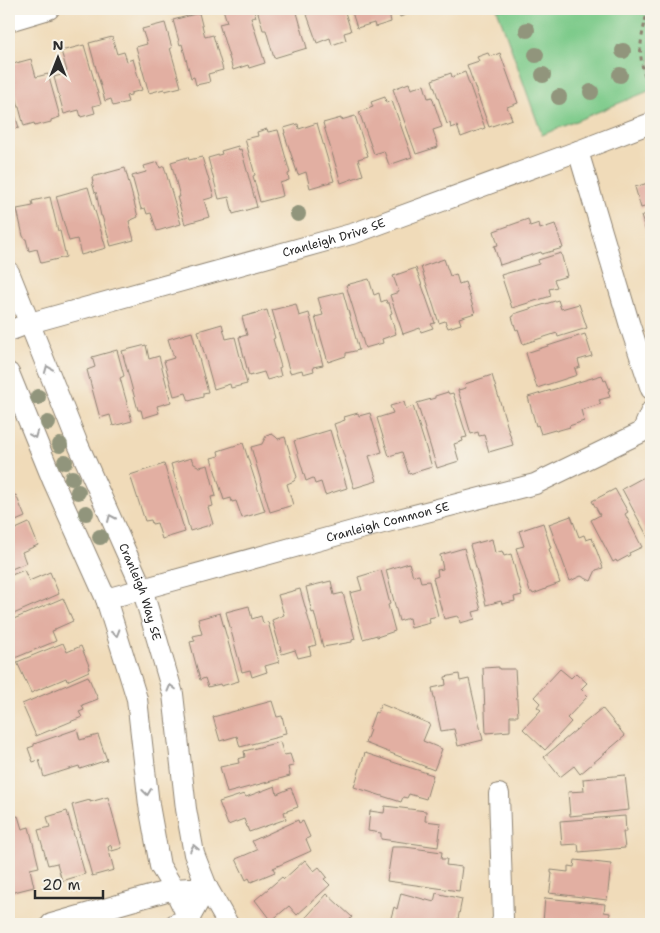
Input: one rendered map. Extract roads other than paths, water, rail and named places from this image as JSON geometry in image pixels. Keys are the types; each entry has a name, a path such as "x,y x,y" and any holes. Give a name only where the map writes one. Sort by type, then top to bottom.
{"street":[{"path":"9,21 39,10"},
{"name":"Cranleigh Drive SE","path":"9,330 355,233 578,152 651,123"},
{"path":"578,152 630,326 651,389"},
{"name":"Cranleigh Way SE","path":"9,272 78,442 142,588 173,694 186,809 194,854 208,887 228,924"},
{"path":"9,373 53,481 106,599 137,699 149,805 160,866 174,889 185,923"},
{"name":"Cranleigh Common SE","path":"106,599 535,484 642,432 651,411"},
{"path":"499,794 503,919 501,924"},
{"path":"51,924 174,889 208,887"},
{"path":"185,923 208,887"}]}
